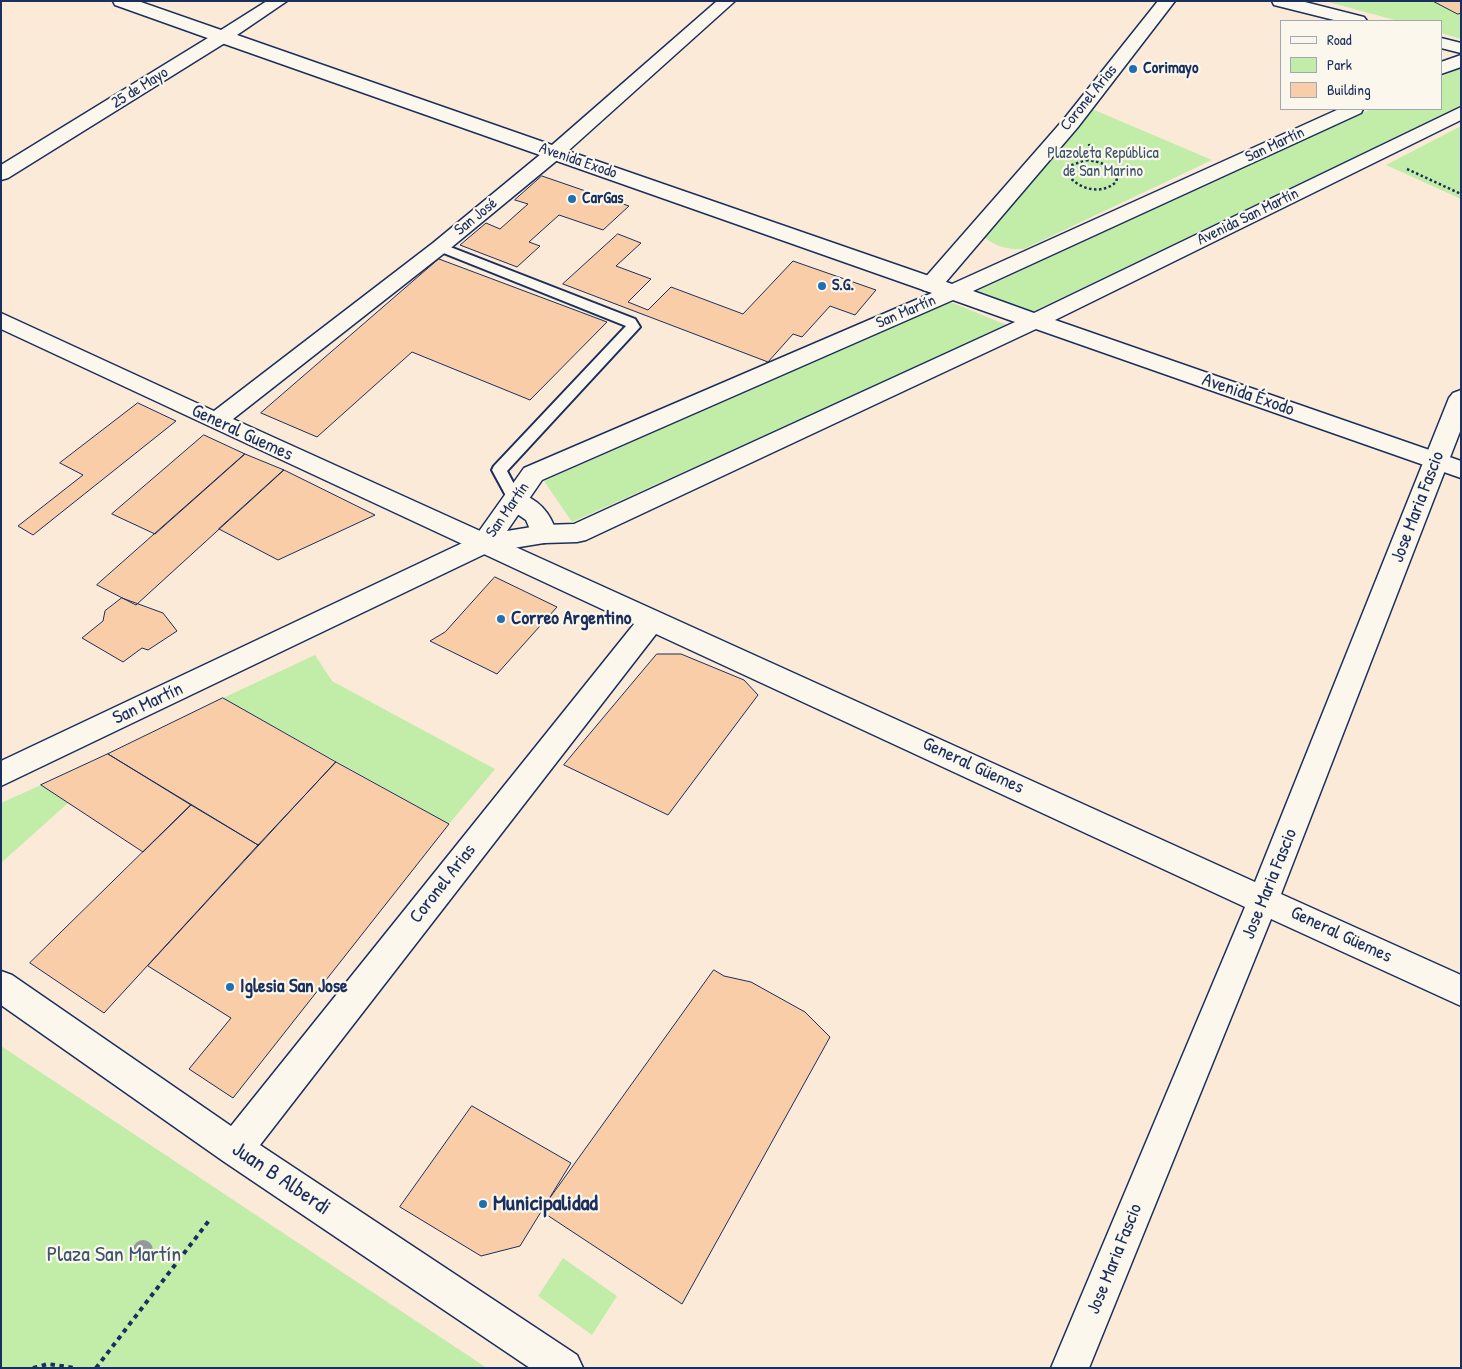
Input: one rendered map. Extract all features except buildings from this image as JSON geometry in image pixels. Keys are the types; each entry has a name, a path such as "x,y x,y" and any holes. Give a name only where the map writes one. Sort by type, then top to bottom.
{"street":[{"name":"Avenida Exodo","path":"121,1 1035,321"},
{"name":"25 de Mayo","path":"1,174 279,1"},
{"name":"San José","path":"216,421 440,247 554,153 727,1"},
{"name":"Coronel Arias","path":"931,285 1071,123 1167,1"},
{"path":"1280,1 1354,20"},
{"path":"1442,43 1461,48"},
{"path":"1442,69 1461,60"},
{"name":"San Martín","path":"484,544 516,501 533,474 953,292 1352,110"},
{"name":"Avenida San Martín","path":"1035,321 1461,113"},
{"name":"General Guemes","path":"1,320 484,544"},
{"name":"San Martín","path":"1,774 484,544 544,534 577,533 1035,321"},
{"name":"Avenida Éxodo","path":"1035,321 1448,466"},
{"name":"Jose Maria Fascio","path":"1070,1368 1264,899 1448,466 1461,398"},
{"path":"516,501 530,506 542,522 544,534"},
{"name":"General Güemes","path":"484,544 1264,899 1461,991"},
{"name":"Coronel Arias","path":"235,1149 652,620"},
{"name":"Juan B Alberdi","path":"5,996 564,1368"}],"lane":[{"path":"440,247 630,322 634,327 498,470 516,501"}],"path":[{"path":"1376,155 1461,194"},
{"path":"1078,161 1103,162 1110,166 1118,175 1114,184 1102,189 1085,188 1072,181 1066,172 1068,168 1078,161"},
{"path":"96,1368 211,1218"},
{"path":"32,1368 48,1364 75,1368"}],"green space":[{"path":"1325,1 1461,1 1461,39 1442,33 1442,20 1394,20"},
{"path":"1461,67 1461,106 1032,312 977,291 1369,110 1442,110 1442,76"},
{"name":"Plazoleta República de San Marino","path":"1092,109 1212,160 1024,249 1012,249 990,242 981,234"},
{"path":"1461,126 1461,199 1386,165"},
{"path":"948,301 1009,326 572,522 544,481"},
{"path":"315,655 332,681 495,769 449,824 223,698"},
{"path":"41,785 68,803 1,863 1,803"},
{"name":"Plaza San Martín","path":"1,1046 487,1368 1,1368"},
{"path":"563,1258 617,1296 592,1335 538,1296"}],"place":[{"name":"Corimayo","path":"1133,69"},
{"name":"CarGas","path":"572,199"},
{"name":"S.G.","path":"822,286"},
{"name":"Correo Argentino","path":"501,619"},
{"name":"Iglesia San Jose","path":"230,987"},
{"name":"Municipalidad","path":"483,1204"}]}
